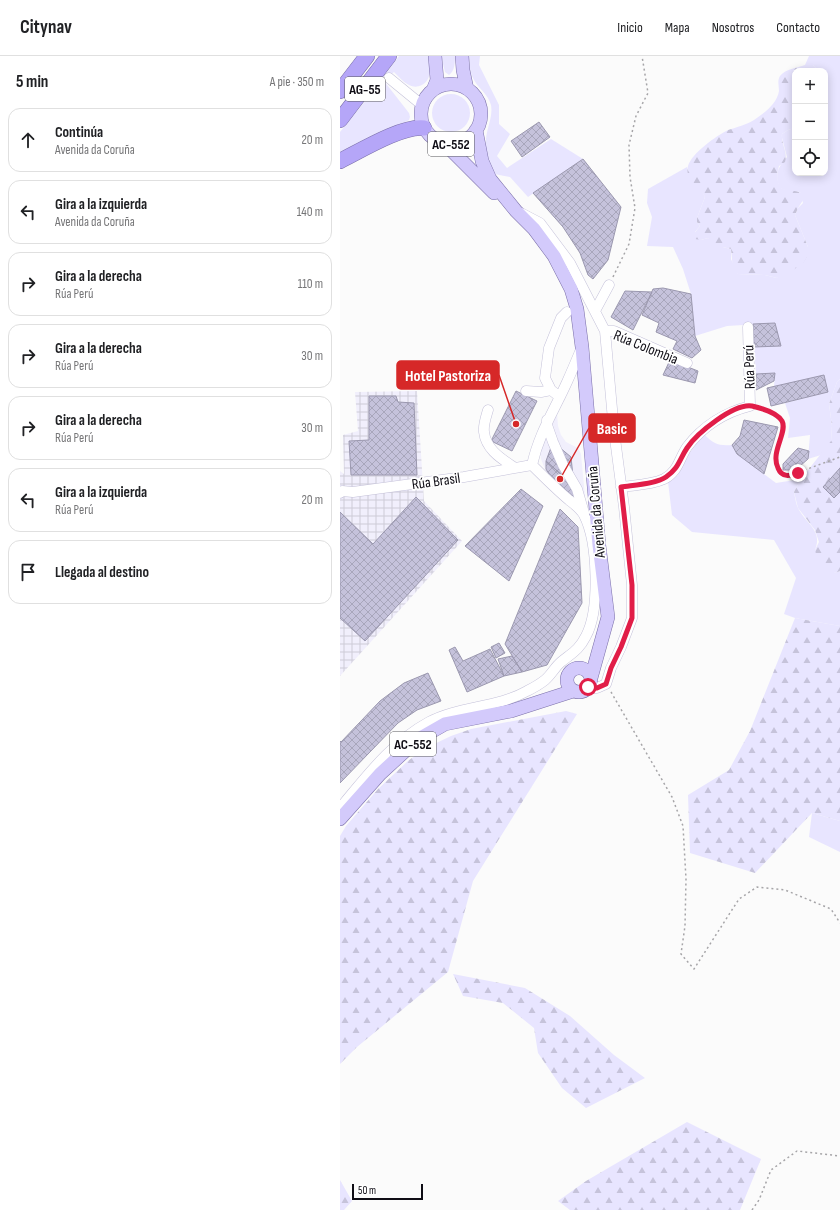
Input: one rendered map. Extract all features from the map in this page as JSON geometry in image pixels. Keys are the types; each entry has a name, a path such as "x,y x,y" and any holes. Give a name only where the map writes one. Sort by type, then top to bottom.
{"highway":[{"name":"AG-55","path":"340,91 367,56"},
{"name":"AG-55","path":"340,120 389,56"},
{"path":"340,161 401,130 417,127 424,128"}],"main road":[{"path":"433,90 437,80 435,56"},
{"name":"AC-552","path":"422,105 420,113 424,128 429,135 436,140 453,144 462,142 470,137 476,130 480,121 480,112 474,95 466,89 462,70 462,56"},
{"path":"422,105 426,96 441,86 450,84 458,85 466,89"},
{"name":"AC-552","path":"476,130 482,161 490,179 516,211"},
{"name":"AC-552","path":"444,143 487,187 516,211"},
{"name":"Avenida da Coruña","path":"516,211 534,229 554,256 571,289 577,308 607,611 586,673"},
{"name":"AC-552","path":"340,819 380,774 417,740 445,724 511,711 575,687 590,685 586,673 573,670 568,676 575,687"}],"street":[{"path":"389,78 422,105"},
{"name":"Avenida da Coruña","path":"516,211 540,223 548,232 570,263 605,331 614,431 632,585 632,618 611,668 606,684"},
{"path":"595,311 609,285"},
{"path":"560,397 551,390 545,378 548,348 561,318 567,312"},
{"name":"Rúa Perú","path":"621,487 652,482 664,478 676,469 687,448 700,432 736,410 750,406 748,327"},
{"name":"Rúa Colombia","path":"605,331 614,331 687,363"},
{"path":"532,465 535,449 547,420 560,397 582,347"},
{"path":"526,391 540,392 551,390"},
{"path":"488,410 484,431 488,445 500,457 515,468"},
{"path":"547,420 553,442 563,465 577,489 584,513"},
{"name":"Avenida da Coruña","path":"532,465 584,513 593,538 607,611"},
{"name":"Rúa Brasil","path":"340,493 342,491 353,492 464,477 532,465"},
{"name":"Avenida da Coruña","path":"340,808 370,772 406,737 430,722 454,713 507,700 526,692 545,680 560,662 575,652 586,636 592,617 595,591 593,538"},
{"path":"575,687 597,688 606,684"}],"path":[{"path":"609,285 629,244 635,208 630,177 629,145 636,116 648,93 642,56"},
{"name":"Rúa Perú","path":"750,406 769,412 779,417 782,422 783,428 775,458 779,471 784,475 791,475 840,457"},
{"path":"606,684 672,796 684,826 686,887 685,926 681,954 694,969 739,900 757,887 785,890 831,909 840,923"},
{"path":"752,1210 759,1200 771,1170 797,1151 840,1156"}],"shaded area":[{"path":"417,391 424,501 462,541 340,676 340,471 344,474 343,435 358,431 355,392"},
{"path":"557,413 558,426 561,435 566,442 578,448 581,454 586,507 578,503 548,477 541,459 540,453 542,446"}],"green space":[{"path":"399,56 430,56 428,79 420,86 416,87 409,85 394,72 384,81 409,113 409,120 340,155 340,132"},
{"path":"441,56 455,56 454,69 449,75 445,72"},
{"path":"469,56 480,56 479,65 499,105 499,124 510,134 497,156 507,168 551,139 583,159 528,197 510,177 494,174 486,152 491,105 488,98 473,77 470,68"},
{"path":"809,56 840,56 840,379 837,382 829,404 832,426 831,442 821,455 808,459 810,435 788,438 790,418 785,403 828,392 824,375 774,387 775,373 756,374 754,347 781,346 775,323 727,326 695,336 691,294 683,269 673,247 647,246 652,217 647,203 648,189 687,167 690,177 705,197 697,218 697,222 700,226 695,232 701,240 708,238 723,247 731,249 731,259 738,274 765,275 777,278 808,247 795,215 798,208 803,203 800,192 787,191 780,188 777,179 779,168 787,157 782,134 792,129 792,176 828,176 828,68 816,68 813,65 805,65"},
{"path":"805,65 813,65 816,68 795,68"},
{"path":"792,69 792,129 782,134 786,158 785,162 779,166 777,177 781,188 801,193 805,197 795,215 808,247 808,255 803,263 789,273 777,278 765,275 738,274 733,270 731,249 723,247 717,249 712,246 711,241 708,238 701,240 695,239 693,235 700,226 697,222 697,218 705,197 688,175 688,166 699,150 717,136 728,130 751,122 766,111 778,96 780,76"},
{"path":"451,94 461,97 467,103 470,113 467,123 461,129 451,132 441,129 435,123 432,113 435,103 441,97"},
{"path":"840,379 840,571 835,573 826,569 817,558 815,550 819,542 815,530 798,508 794,492 801,479 831,441 832,426 829,404 837,382"},
{"path":"704,434 716,444 732,445 737,454 776,483 801,479 794,492 795,498 801,514 815,532 817,537 815,550 835,573 840,571 840,626 795,618 784,614 796,578 774,540 692,532 672,515 668,482 678,475 688,455"},
{"path":"795,618 840,626 840,821 812,813 755,873 690,853 688,795 729,770 750,731"},
{"path":"566,711 577,714 473,881 448,972 357,1047 340,1064 340,836 346,826 378,789 409,760 428,747 451,736 471,729"},
{"path":"812,813 840,821 840,852 809,837"},
{"path":"453,974 525,988 570,1016 614,1055 645,1078 586,1108 562,1088 538,1053 534,1028 503,1003 463,996"},
{"path":"687,1122 761,1159 740,1210 570,1210 558,1201 586,1181"},
{"path":"340,1180 352,1201 344,1210 340,1210"}],"building":[{"path":"539,122 550,137 522,157 511,141"},
{"path":"583,159 621,207 608,260 593,279 588,275 580,253 563,227 533,193"},
{"path":"663,288 691,294 695,336 701,350 692,358 673,349 677,341 656,332 659,323 642,315 653,289"},
{"path":"625,291 652,292 633,330 611,317"},
{"path":"775,323 781,346 754,347 753,324"},
{"path":"670,360 698,371 695,383 663,375"},
{"path":"775,373 774,381 756,390 756,374"},
{"path":"824,375 828,392 771,406 767,388"},
{"path":"516,391 537,401 512,451 491,441"},
{"path":"369,396 396,396 398,402 414,403 417,475 351,475 349,441 369,440"},
{"path":"744,420 778,427 764,474 737,454 732,445 740,436"},
{"path":"553,442 571,457 574,486 546,461"},
{"path":"798,448 809,451 808,459 800,466 790,470 783,470 783,464"},
{"path":"546,461 574,486 575,498 550,476 546,469"},
{"path":"840,468 840,492 834,498 823,487"},
{"path":"521,489 543,506 509,581 465,546"},
{"path":"416,497 458,540 365,641 340,618 340,512 373,544"},
{"path":"560,509 578,527 582,603 547,665 522,672 505,644"},
{"path":"499,643 505,653 496,658 491,647"},
{"path":"455,647 463,661 490,649 504,676 467,692 449,650"},
{"path":"512,656 522,672 504,676 498,659"},
{"path":"428,673 441,701 417,710 398,723 340,783 340,741 341,742 380,701 404,683"}],"place":[{"name":"Hotel Pastoriza","path":"516,424"},
{"name":"Basic","path":"560,479"}],"route":[{"path":"588,687 586,690 590,688 597,688 606,684 611,668 632,618 632,585 621,487 652,482 664,478 676,469 687,448 700,432 736,410 750,406 764,410 779,417 783,428 776,450 776,465 779,471 784,475 798,473"}]}
